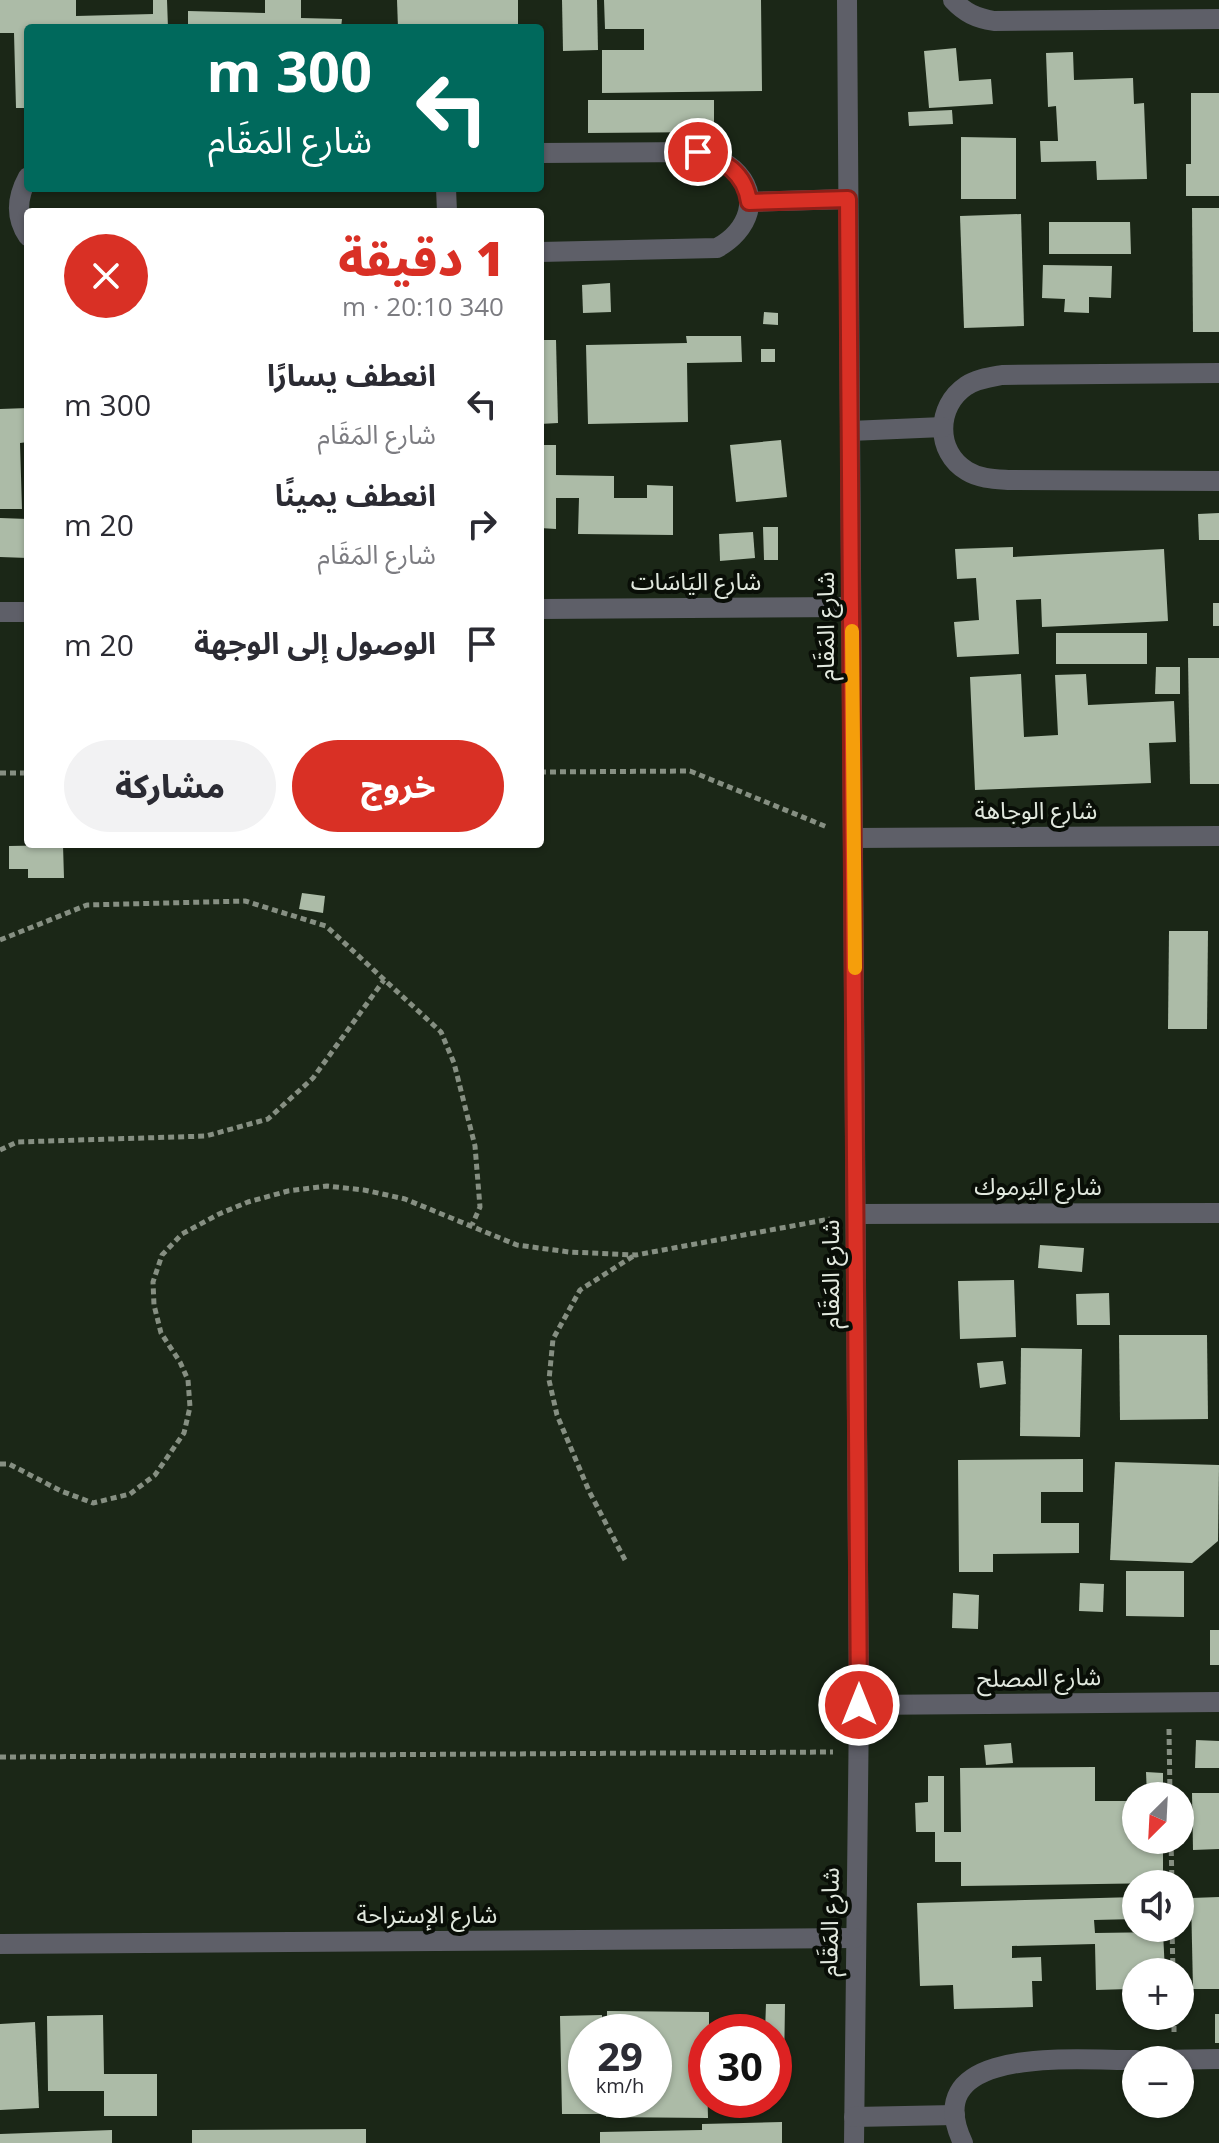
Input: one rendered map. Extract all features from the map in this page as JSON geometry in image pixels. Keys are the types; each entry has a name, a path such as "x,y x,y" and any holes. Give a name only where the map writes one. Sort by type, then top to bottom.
{"street":[{"name":"شارع المَقَام","path":"847,0 859,1705 854,2143"},
{"path":"953,0 963,11 994,21 1219,19"},
{"path":"544,153 698,152 733,169 747,190 749,202 741,230 717,248 544,252"},
{"path":"24,187 18,201 24,227"},
{"path":"749,202 848,199"},
{"path":"1219,373 1002,375 968,384 955,396 946,411 943,427 945,443 952,458 963,469 977,476 1010,480 1219,481"},
{"path":"850,431 943,427"},
{"name":"شارع اليَاسَات","path":"544,609 851,607"},
{"path":"0,612 24,612"},
{"name":"شارع الوجاهة","path":"854,838 1219,836"},
{"name":"شارع اليَرموك","path":"857,1214 1219,1213"},
{"name":"شارع المصلح","path":"859,1705 1219,1702"},
{"name":"شارع الإستراحة","path":"0,1944 855,1938"},
{"path":"1194,2059 1219,2059"},
{"path":"963,2143 955,2115 958,2098 967,2083 980,2072 1017,2062 1122,2060"},
{"path":"854,2117 955,2115"}],"path":[{"path":"544,772 690,771 854,838"},
{"path":"0,773 24,773"},
{"path":"0,940 87,905 245,901 326,926 441,1032 454,1063 475,1146 480,1207 472,1225"},
{"path":"0,1150 17,1142 206,1136 268,1119 313,1078 384,980"},
{"path":"0,1464 9,1464 61,1491 93,1503 130,1494 155,1475 184,1433 190,1407 188,1380 161,1333 154,1305 153,1282 162,1255 182,1234 248,1202 288,1191 327,1186 405,1199 517,1245 569,1252 636,1255 857,1214"},
{"path":"625,1560 589,1491 557,1415 549,1380 553,1339 580,1290 636,1255"},
{"path":"1169,1702 1170,1782"},
{"path":"0,1757 858,1752"}],"building":[{"path":"0,0 76,0 76,16 153,14 153,0 167,0 168,24 24,24 24,108 16,108 14,33 0,33"},
{"path":"265,0 301,0 301,18 342,19 341,24 188,24 188,11 265,13"},
{"path":"397,0 518,0 518,24 398,24"},
{"path":"562,0 597,0 598,50 563,51"},
{"path":"604,0 761,0 762,91 602,93 602,50 644,50 644,29 605,29"},
{"path":"956,48 959,81 991,79 993,104 929,108 924,51"},
{"path":"1073,52 1074,80 1133,78 1134,104 1144,103 1147,179 1097,180 1096,161 1041,162 1040,141 1058,141 1056,106 1048,107 1046,53"},
{"path":"1191,93 1219,93 1219,196 1186,196 1186,164 1191,164"},
{"path":"588,100 714,100 714,132 588,133"},
{"path":"952,110 953,124 909,126 908,112"},
{"path":"961,137 1016,138 1016,199 961,199"},
{"path":"1192,208 1219,208 1219,332 1193,332"},
{"path":"1021,214 1024,326 964,328 960,216"},
{"path":"1049,222 1130,222 1131,254 1049,254"},
{"path":"1043,265 1112,266 1111,298 1089,297 1089,313 1064,312 1065,299 1042,298"},
{"path":"610,283 611,312 583,313 582,285"},
{"path":"764,312 778,313 778,325 763,324"},
{"path":"686,336 741,336 742,362 687,363 688,422 588,424 586,345 687,343"},
{"path":"544,340 556,340 558,423 544,424"},
{"path":"761,349 775,349 775,362 761,362"},
{"path":"24,408 24,442 20,443 22,509 0,509 0,409"},
{"path":"781,440 787,497 736,502 730,445"},
{"path":"544,445 556,445 556,475 614,476 614,498 647,498 647,485 673,486 673,535 578,534 579,498 556,498 556,529 544,528"},
{"path":"1219,513 1219,540 1199,540 1198,514"},
{"path":"0,518 24,519 24,558 0,557"},
{"path":"763,527 778,527 778,560 764,560"},
{"path":"753,532 755,558 720,561 719,534"},
{"path":"1013,547 1013,557 1164,549 1168,621 1042,627 1041,599 1016,600 1019,654 957,657 954,622 979,620 976,578 957,579 955,549"},
{"path":"1213,603 1219,603 1219,626 1213,626"},
{"path":"1056,633 1147,633 1147,664 1056,664"},
{"path":"1188,658 1219,658 1219,784 1190,784"},
{"path":"1156,667 1180,667 1180,694 1155,694"},
{"path":"1021,674 1024,737 1058,735 1055,675 1086,674 1088,705 1174,701 1176,742 1149,743 1151,783 975,790 970,677"},
{"path":"9,846 63,848 64,878 28,878 28,869 9,869"},
{"path":"302,893 325,896 323,913 299,909"},
{"path":"1169,931 1208,931 1207,1029 1168,1029"},
{"path":"1040,1245 1084,1248 1082,1272 1038,1268"},
{"path":"1014,1280 1016,1337 960,1339 958,1281"},
{"path":"1109,1293 1110,1325 1077,1325 1076,1294"},
{"path":"1119,1335 1207,1335 1208,1419 1120,1420"},
{"path":"1021,1348 1082,1349 1080,1437 1020,1436"},
{"path":"1003,1361 1006,1384 980,1388 977,1363"},
{"path":"1083,1459 1083,1492 1041,1492 1041,1523 1079,1523 1079,1553 993,1554 993,1572 959,1572 958,1460"},
{"path":"1115,1462 1219,1465 1218,1541 1192,1563 1110,1560"},
{"path":"1126,1571 1184,1571 1184,1617 1126,1616"},
{"path":"1080,1583 1104,1584 1103,1612 1079,1611"},
{"path":"953,1593 979,1595 978,1629 952,1628"},
{"path":"1210,1630 1219,1630 1219,1665 1210,1665"},
{"path":"1196,1740 1219,1741 1219,1768 1195,1768"},
{"path":"1011,1743 1013,1763 986,1765 984,1745"},
{"path":"1095,1767 1095,1801 1122,1801 1122,1854 1163,1854 1163,1870 1122,1870 1122,1884 961,1886 961,1862 935,1862 935,1832 916,1832 915,1803 928,1802 928,1776 944,1776 944,1832 961,1832 960,1768"},
{"path":"1146,1772 1163,1773 1163,1782 1146,1782"},
{"path":"1194,1793 1219,1793 1219,1849 1194,1850"},
{"path":"1122,1897 1122,1919 1094,1920 1095,1933 1122,1933 1122,1942 1164,1942 1164,1958 1122,1958 1122,1989 1096,1990 1095,1944 1012,1946 1012,1958 1041,1957 1042,1981 1032,1981 1033,2007 954,2009 953,1985 920,1986 917,1903"},
{"path":"1219,1897 1219,1989 1194,1989 1194,1898"},
{"path":"766,2004 785,2004 785,2014 766,2014"},
{"path":"607,2011 709,2012 688,2014 688,2118 672,2118 672,2014 607,2014"},
{"path":"1215,2014 1219,2014 1219,2043 1215,2043"},
{"path":"103,2015 104,2074 157,2074 157,2116 104,2116 104,2091 48,2091 47,2016"},
{"path":"560,2016 568,2016 568,2114 562,2114"},
{"path":"35,2022 39,2108 0,2110 0,2024"},
{"path":"782,2122 782,2143 600,2143 600,2132 702,2130 702,2124"},
{"path":"366,2129 366,2143 192,2143 192,2130"},
{"path":"112,2130 112,2143 0,2143 0,2134"}],"slow traffic":[{"path":"852,631 855,968"}],"route":[{"path":"698,152 733,169 742,179 749,202 848,199 859,1705"}]}
